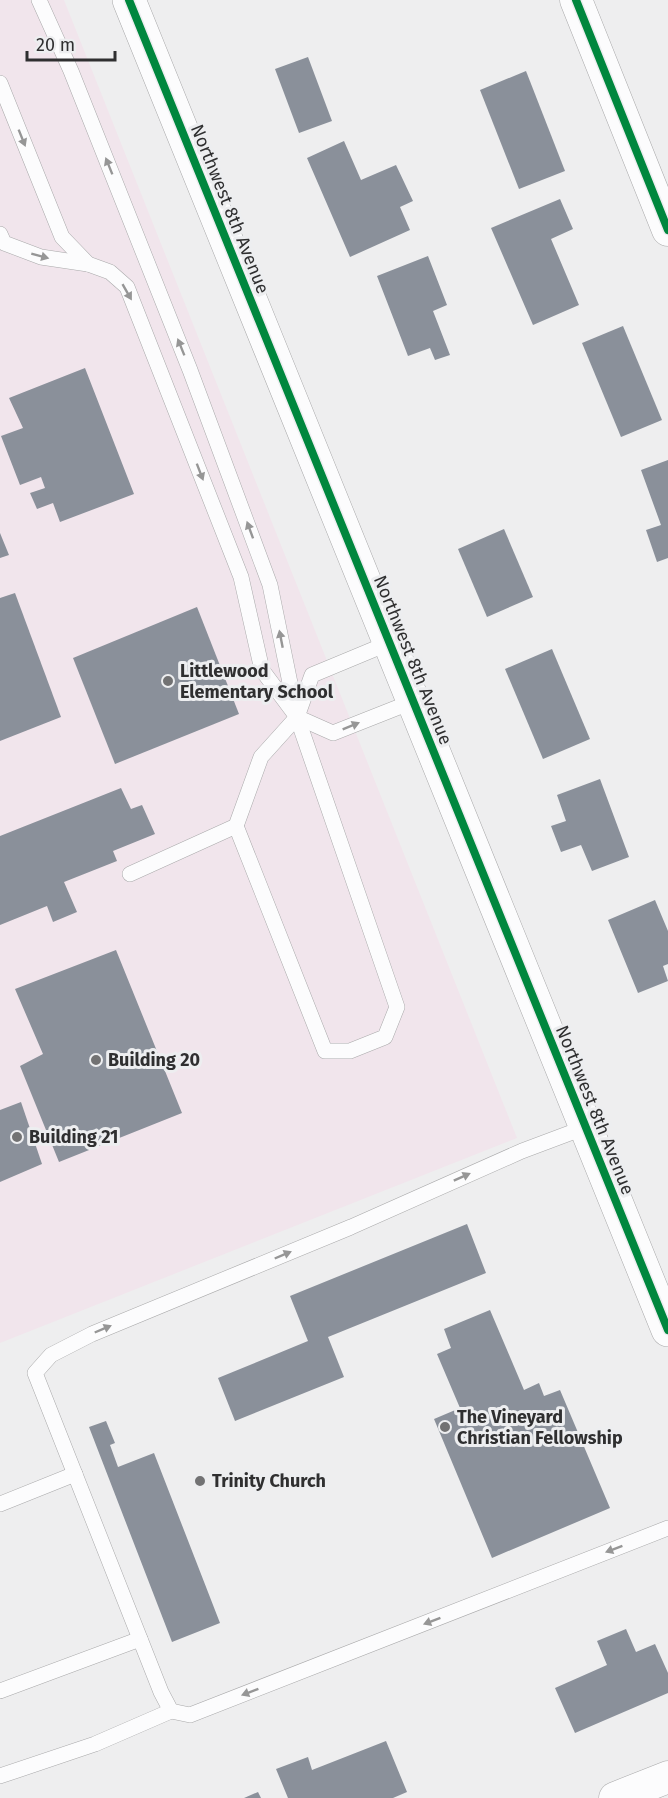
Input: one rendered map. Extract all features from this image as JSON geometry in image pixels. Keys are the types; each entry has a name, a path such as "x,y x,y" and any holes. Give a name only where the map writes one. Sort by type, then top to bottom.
{"street":[{"name":"Northwest 8th Avenue","path":"129,0 668,1330"},
{"path":"576,0 668,230"},
{"path":"615,1798 668,1777"}],"lane":[{"path":"39,0 71,71 190,370 270,585 297,717 397,1007 385,1037 350,1051 325,1051 236,826 261,757 297,717 312,675 389,643"},
{"path":"0,83 62,237 88,264"},
{"path":"0,234 4,243 41,257 88,264 110,272 127,287 241,577 262,670 297,717 333,733 414,701"},
{"path":"130,874 236,826"},
{"path":"171,1711 140,1639 35,1373 51,1355 92,1334 351,1227 522,1151 585,1127"},
{"path":"0,1504 75,1474"},
{"path":"0,1776 95,1744 171,1711 190,1715 668,1528"},
{"path":"0,1691 140,1639"}],"shaded area":[{"name":"Littlewood Elementary School","path":"0,0 64,0 517,1138 0,1343"}],"building":[{"path":"308,57 332,121 299,133 275,69"},
{"path":"526,71 565,171 519,189 480,90"},
{"path":"344,141 361,180 396,165 413,201 400,207 410,230 350,257 307,158"},
{"path":"560,199 573,229 551,239 579,305 533,325 491,228"},
{"path":"428,256 447,305 433,311 450,355 435,360 430,348 408,356 377,276"},
{"path":"623,326 662,420 621,437 582,343"},
{"path":"85,368 134,494 60,522 53,503 37,509 30,493 45,488 41,477 20,485 1,436 23,428 9,398"},
{"path":"668,460 668,558 657,562 646,530 661,525 641,470"},
{"path":"504,529 533,597 487,617 458,549"},
{"path":"0,533 9,555 0,558"},
{"path":"15,593 61,717 0,741 0,598"},
{"path":"197,607 239,714 115,764 73,658"},
{"path":"552,649 590,739 543,759 505,669"},
{"path":"600,779 629,857 592,871 581,845 561,852 551,826 566,821 557,795"},
{"path":"121,788 131,809 142,805 155,834 113,851 117,861 64,882 77,912 53,922 47,906 0,925 0,836"},
{"path":"655,900 668,931 668,964 663,966 668,981 638,993 608,920"},
{"name":"Building 20","path":"116,950 182,1113 59,1162 20,1066 43,1054 15,989"},
{"name":"Building 21","path":"21,1102 42,1164 0,1182 0,1110"},
{"path":"467,1224 486,1273 328,1337 344,1377 235,1421 218,1378 308,1341 290,1296"},
{"path":"490,1310 524,1390 539,1383 544,1396 560,1390 610,1508 492,1558 434,1419 460,1408 437,1354 451,1348 444,1329"},
{"path":"106,1421 115,1443 110,1445 118,1467 154,1453 220,1623 172,1642 89,1427"},
{"path":"626,1629 636,1652 655,1644 668,1673 668,1693 575,1733 555,1688 607,1665 597,1641"},
{"path":"386,1741 407,1792 393,1798 288,1798 276,1769 308,1757 312,1770"},
{"path":"258,1792 261,1798 244,1798"}],"cycle path":[{"path":"129,0 668,1330"},
{"path":"576,0 668,230"}],"place":[{"name":"Littlewood Elementary School","path":"168,681"},
{"name":"Building 20","path":"96,1060"},
{"name":"Building 21","path":"17,1137"},
{"name":"The Vineyard Christian Fellowship","path":"445,1427"},
{"name":"Trinity Church","path":"200,1481"}]}
